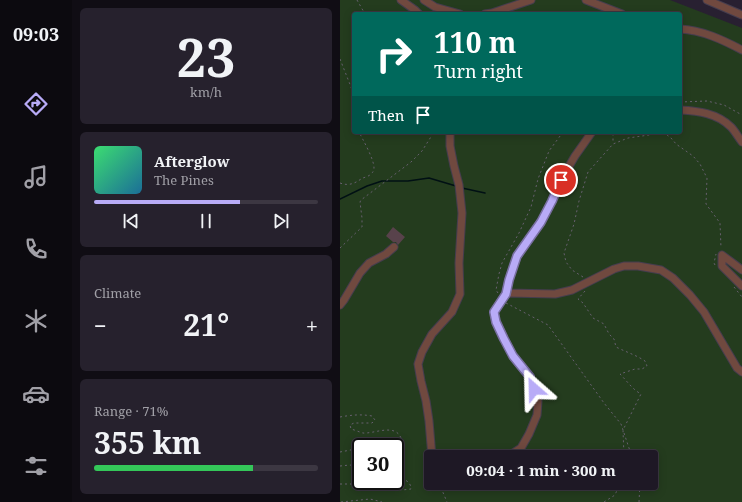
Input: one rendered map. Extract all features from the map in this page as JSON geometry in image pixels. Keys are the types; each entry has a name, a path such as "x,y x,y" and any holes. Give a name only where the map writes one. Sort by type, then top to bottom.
{"street":[{"path":"401,0 417,12 423,0 435,6 454,12"},
{"path":"495,12 531,0"},
{"path":"586,0 617,12"},
{"path":"707,0 742,15"},
{"path":"682,30 704,34 724,41 742,50"},
{"path":"682,110 705,112 720,119 731,127 742,142"},
{"path":"432,450 426,400 420,381 418,364 422,352 432,334 452,312 460,294 459,263 462,213 459,185 450,146 450,134"},
{"path":"517,450 529,434 537,415 538,401 530,377 513,356 496,322 494,312 506,294 517,256 541,222 561,180 575,156 591,134"},
{"path":"340,305 360,273 369,263 394,248"},
{"path":"742,270 722,255 722,266 742,286"},
{"path":"506,294 555,294 572,290 614,269 624,266 638,266 660,270 673,278 704,312 737,368 742,372"}],"path":[{"path":"357,0 365,12"},
{"path":"340,59 352,90"},
{"path":"682,102 707,101 724,105 742,115"},
{"path":"340,183 345,185 357,183 361,178 370,175 373,172 373,162 360,134"},
{"path":"340,248 362,226 361,200 411,162 422,151 433,134"},
{"path":"613,134 613,144"},
{"path":"624,450 623,430 642,394 631,387 620,374 635,369 642,369 647,366 645,361 616,347 614,339 609,334 604,324 593,318 583,303 578,299 587,289 588,282 572,270 566,262 564,253 574,224 588,172 613,144 628,138 666,134 683,150 693,156 700,164 707,178 706,204 720,223 721,249"},
{"path":"715,255 714,263 718,268"},
{"path":"732,285 742,296"},
{"path":"340,417 363,414 372,416 375,420 372,423 354,423 350,425 351,429 364,433 386,430 399,434 401,438"},
{"path":"340,452 352,450"},
{"path":"340,466 352,465"},
{"path":"404,479 408,481 411,485 411,489 404,490"},
{"path":"340,484 352,484"},
{"path":"442,490 448,502"},
{"path":"604,502 615,495 617,490"},
{"path":"639,502 640,490"},
{"path":"342,502 370,499 382,502"}],"green space":[{"path":"340,0 670,0 742,28 742,502 340,502"}],"building":[{"path":"393,227 405,237 398,245 386,236"}],"waterway":[{"path":"340,199 367,186 382,181 408,181 429,178 456,186"},
{"path":"462,188 485,193"}],"route":[{"path":"534,389 530,377 513,356 504,339 496,322 494,312 506,294 517,256 541,222 561,180"}]}
